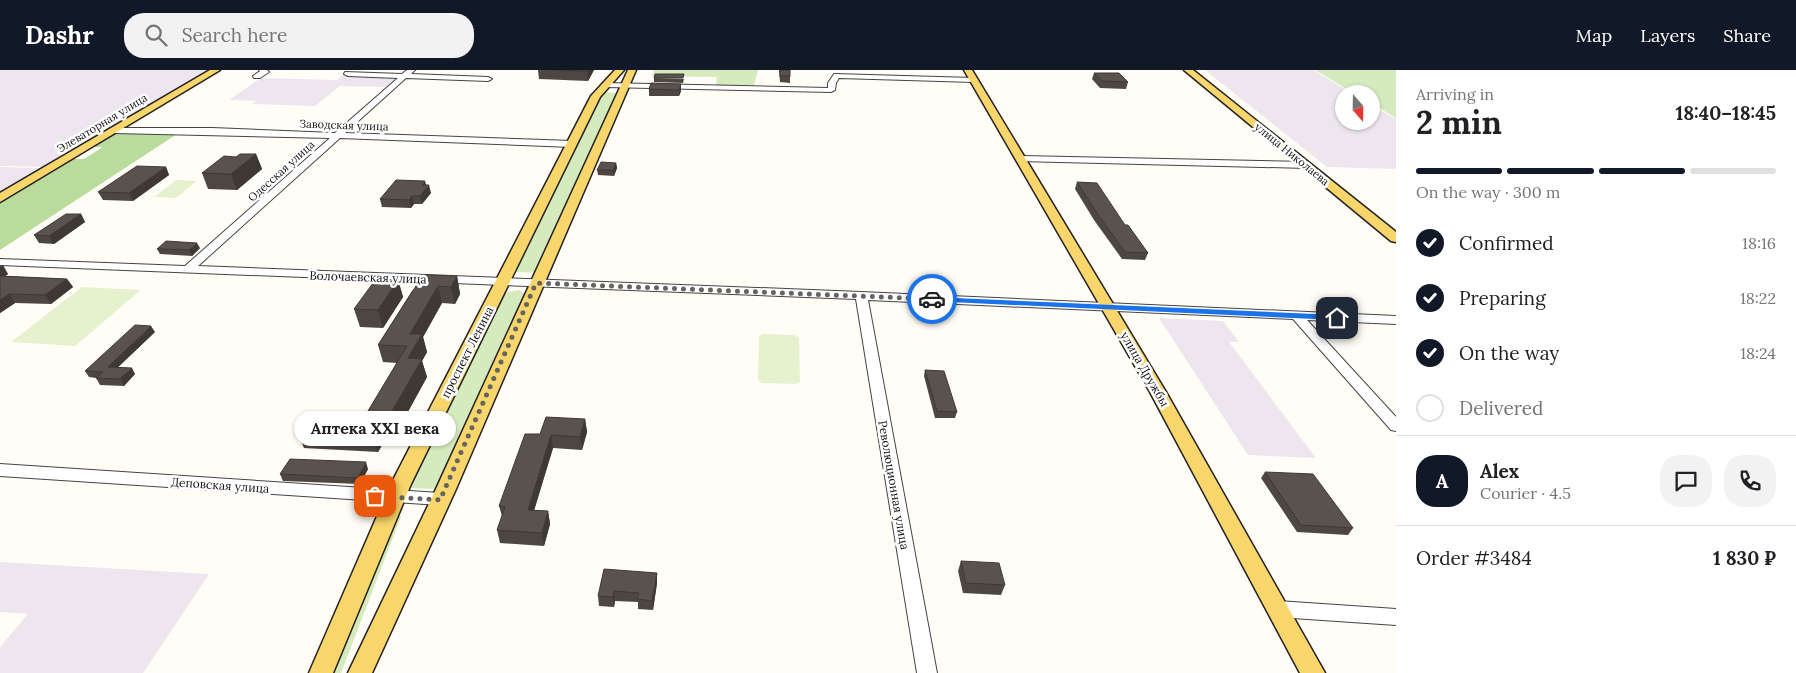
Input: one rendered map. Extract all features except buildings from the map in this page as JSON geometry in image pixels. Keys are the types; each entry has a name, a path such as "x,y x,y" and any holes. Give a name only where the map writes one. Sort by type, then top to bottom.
{"main road":[{"name":"Элеваторная улица","path":"0,198 216,70"},
{"name":"проспект Ленина","path":"321,673 395,497 596,96 605,85 622,78 632,70"},
{"name":"улица Николаева","path":"1188,70 1396,238"},
{"name":"улица Дружбы","path":"971,75 1158,392 1312,673"},
{"name":"проспект Ленина","path":"360,673 440,500 585,176 622,78"}],"street":[{"path":"257,76 265,72 263,70"},
{"path":"375,70 373,71 488,79"},
{"path":"348,74 408,73"},
{"name":"Одесская улица","path":"188,269 408,73"},
{"path":"605,85 622,78 831,90 832,83 837,76 971,75"},
{"name":"Заводская улица","path":"115,130 572,144"},
{"path":"1022,159 1307,165"},
{"name":"Волочаевская улица","path":"0,262 861,296 1396,320"},
{"name":"Революционная улица","path":"861,296 927,673"},
{"path":"1297,316 1396,426"},
{"name":"Деповская улица","path":"0,470 440,500"},
{"path":"1278,609 1396,617"}],"shaded area":[{"path":"0,70 207,70 53,164 45,167 0,166"},
{"path":"1205,70 1313,70 1338,85 1335,85 1335,130 1380,130 1380,110 1396,119 1396,169 1327,167"},
{"path":"343,75 399,77 387,87 340,86 315,106 252,104 257,101 229,100 261,78 337,80"},
{"path":"0,167 42,168 0,193"},
{"path":"1159,318 1223,321 1239,342 1229,342 1316,458 1248,455"},
{"path":"0,562 209,574 143,673 0,673 0,647 28,614 0,612"}],"green space":[{"path":"654,70 758,70 754,86 716,85 717,77 652,76"},
{"path":"1315,70 1396,70 1396,118 1380,108 1380,85 1340,85"},
{"path":"606,92 617,95 539,273 514,272 602,96"},
{"path":"127,132 180,132 0,250 0,199 68,159 84,159 103,147 93,147 114,134"},
{"path":"176,180 197,181 176,198 154,197"},
{"path":"82,287 141,290 75,346 11,342"},
{"path":"519,290 526,295 436,489 408,488 503,293"},
{"path":"763,334 794,335 799,338 800,382 795,384 762,383 758,380 759,336"},
{"path":"399,515 401,517 341,673 330,673 394,517"}],"way so far":[{"path":"375,496 440,500 536,283 932,299"}],"place":[{"name":"Аптека ХХI века","path":"375,496"}],"route":[{"path":"932,299 1337,318"}]}
